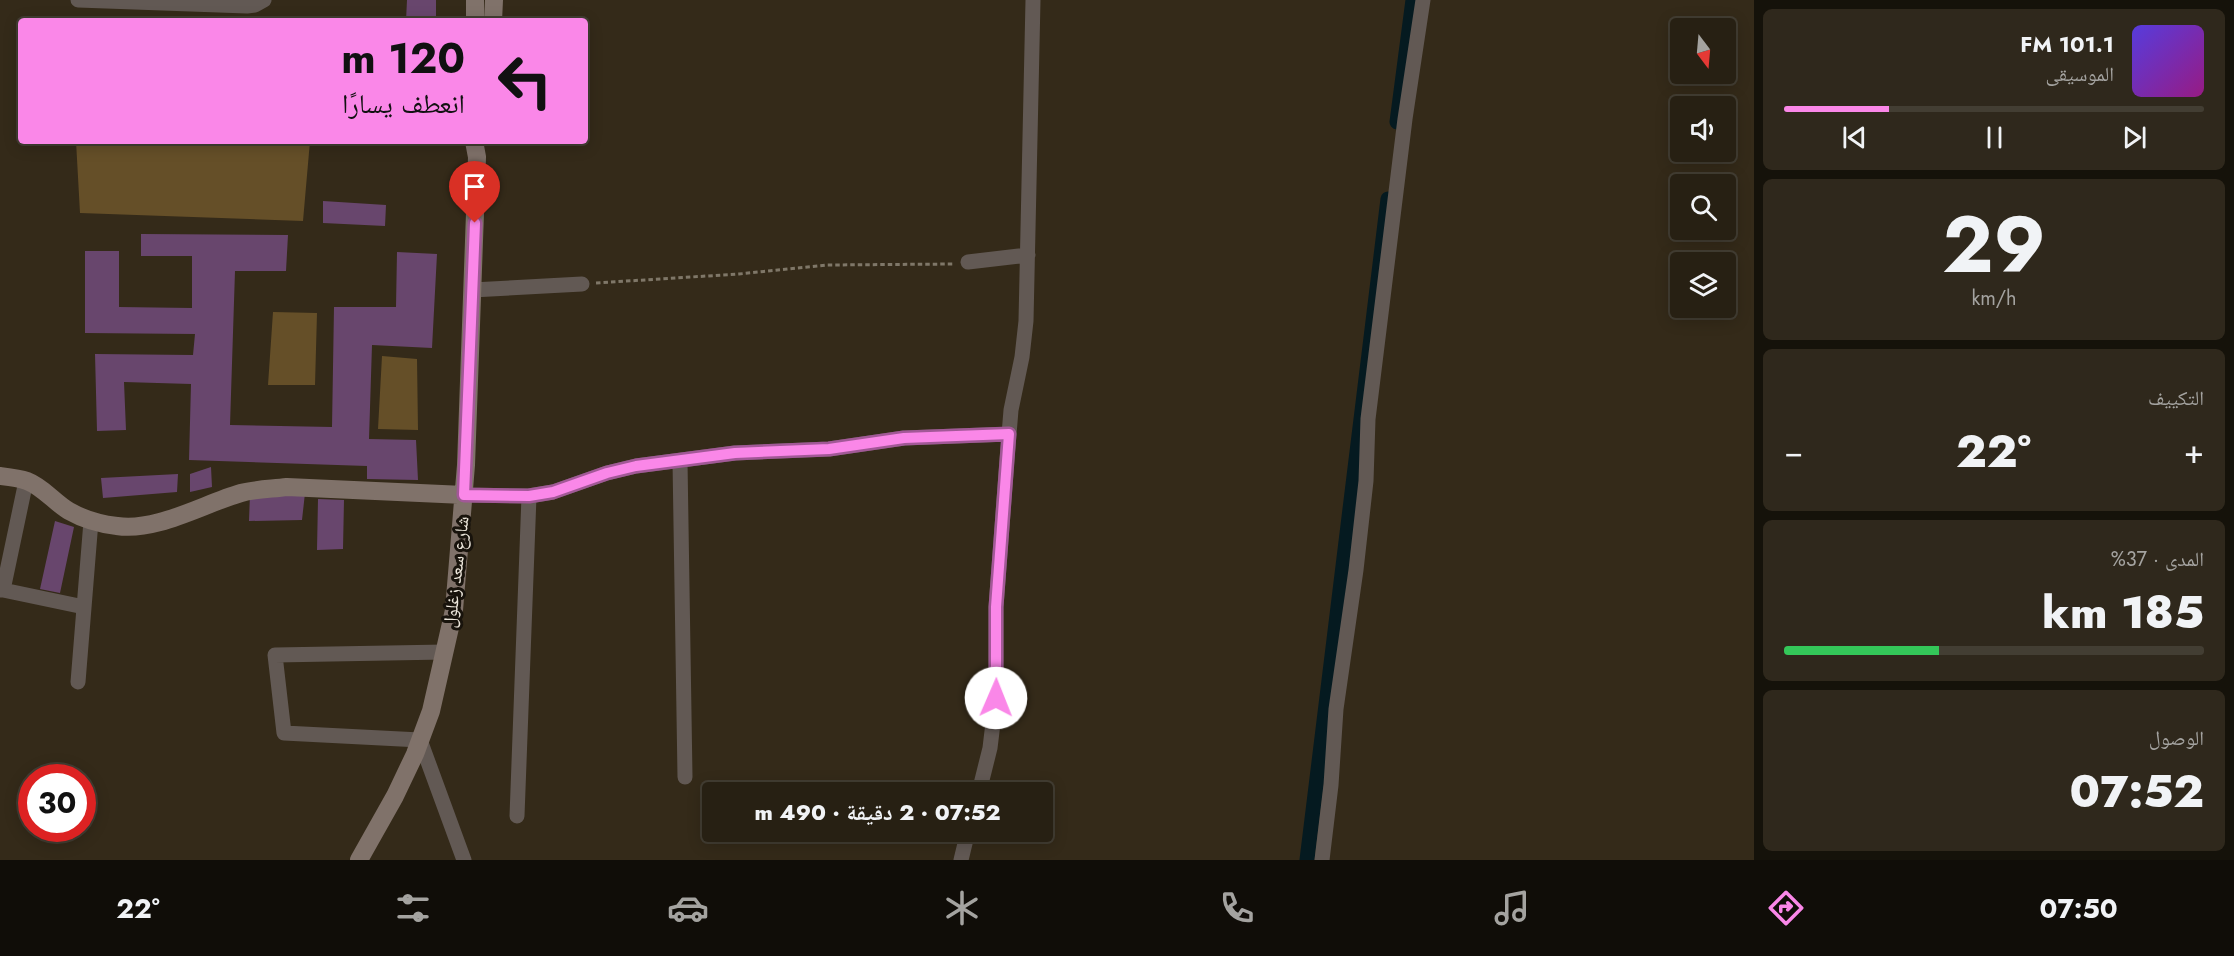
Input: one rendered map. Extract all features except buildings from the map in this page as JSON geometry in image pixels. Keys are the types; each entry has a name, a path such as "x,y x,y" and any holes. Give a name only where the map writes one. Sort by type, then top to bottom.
{"main road":[{"path":"475,18 476,0"},
{"path":"493,18 494,0"},
{"name":"شارع سعد زغلول","path":"358,860 395,796 420,740 431,711 454,610 464,495 478,146"},
{"path":"0,476 27,481 68,510 91,521 119,527 162,521 242,493 287,488 464,495"}],"street":[{"path":"78,0 247,6 264,0"},
{"path":"982,782 990,748 996,698 996,607 1009,434 1013,395 1024,343 1033,0"},
{"path":"1322,860 1329,805 1336,709 1366,481 1368,419 1405,119 1423,0"},
{"path":"969,262 1028,255"},
{"path":"472,290 582,284"},
{"path":"464,495 529,496 553,492 617,471 735,453 829,449 904,438 1009,434"},
{"path":"680,461 685,777"},
{"path":"27,481 2,590 84,607"},
{"path":"517,816 529,496"},
{"path":"78,682 91,521"},
{"path":"445,652 274,656 284,733 420,740 464,860"},
{"path":"961,860 965,842"}],"path":[{"path":"582,284 739,274 827,265 945,266 969,262"}],"shaded area":[{"path":"76,144 310,144 303,221 80,213"},
{"path":"273,312 317,313 315,385 268,385"},
{"path":"382,356 417,359 418,430 378,429"}],"waterway":[{"path":"1397,122 1413,0"},
{"path":"1307,860 1388,199"}],"route":[{"path":"475,223 464,495 529,496 553,492 607,473 636,466 735,453 829,449 904,438 1009,434 996,607 996,698"}]}
